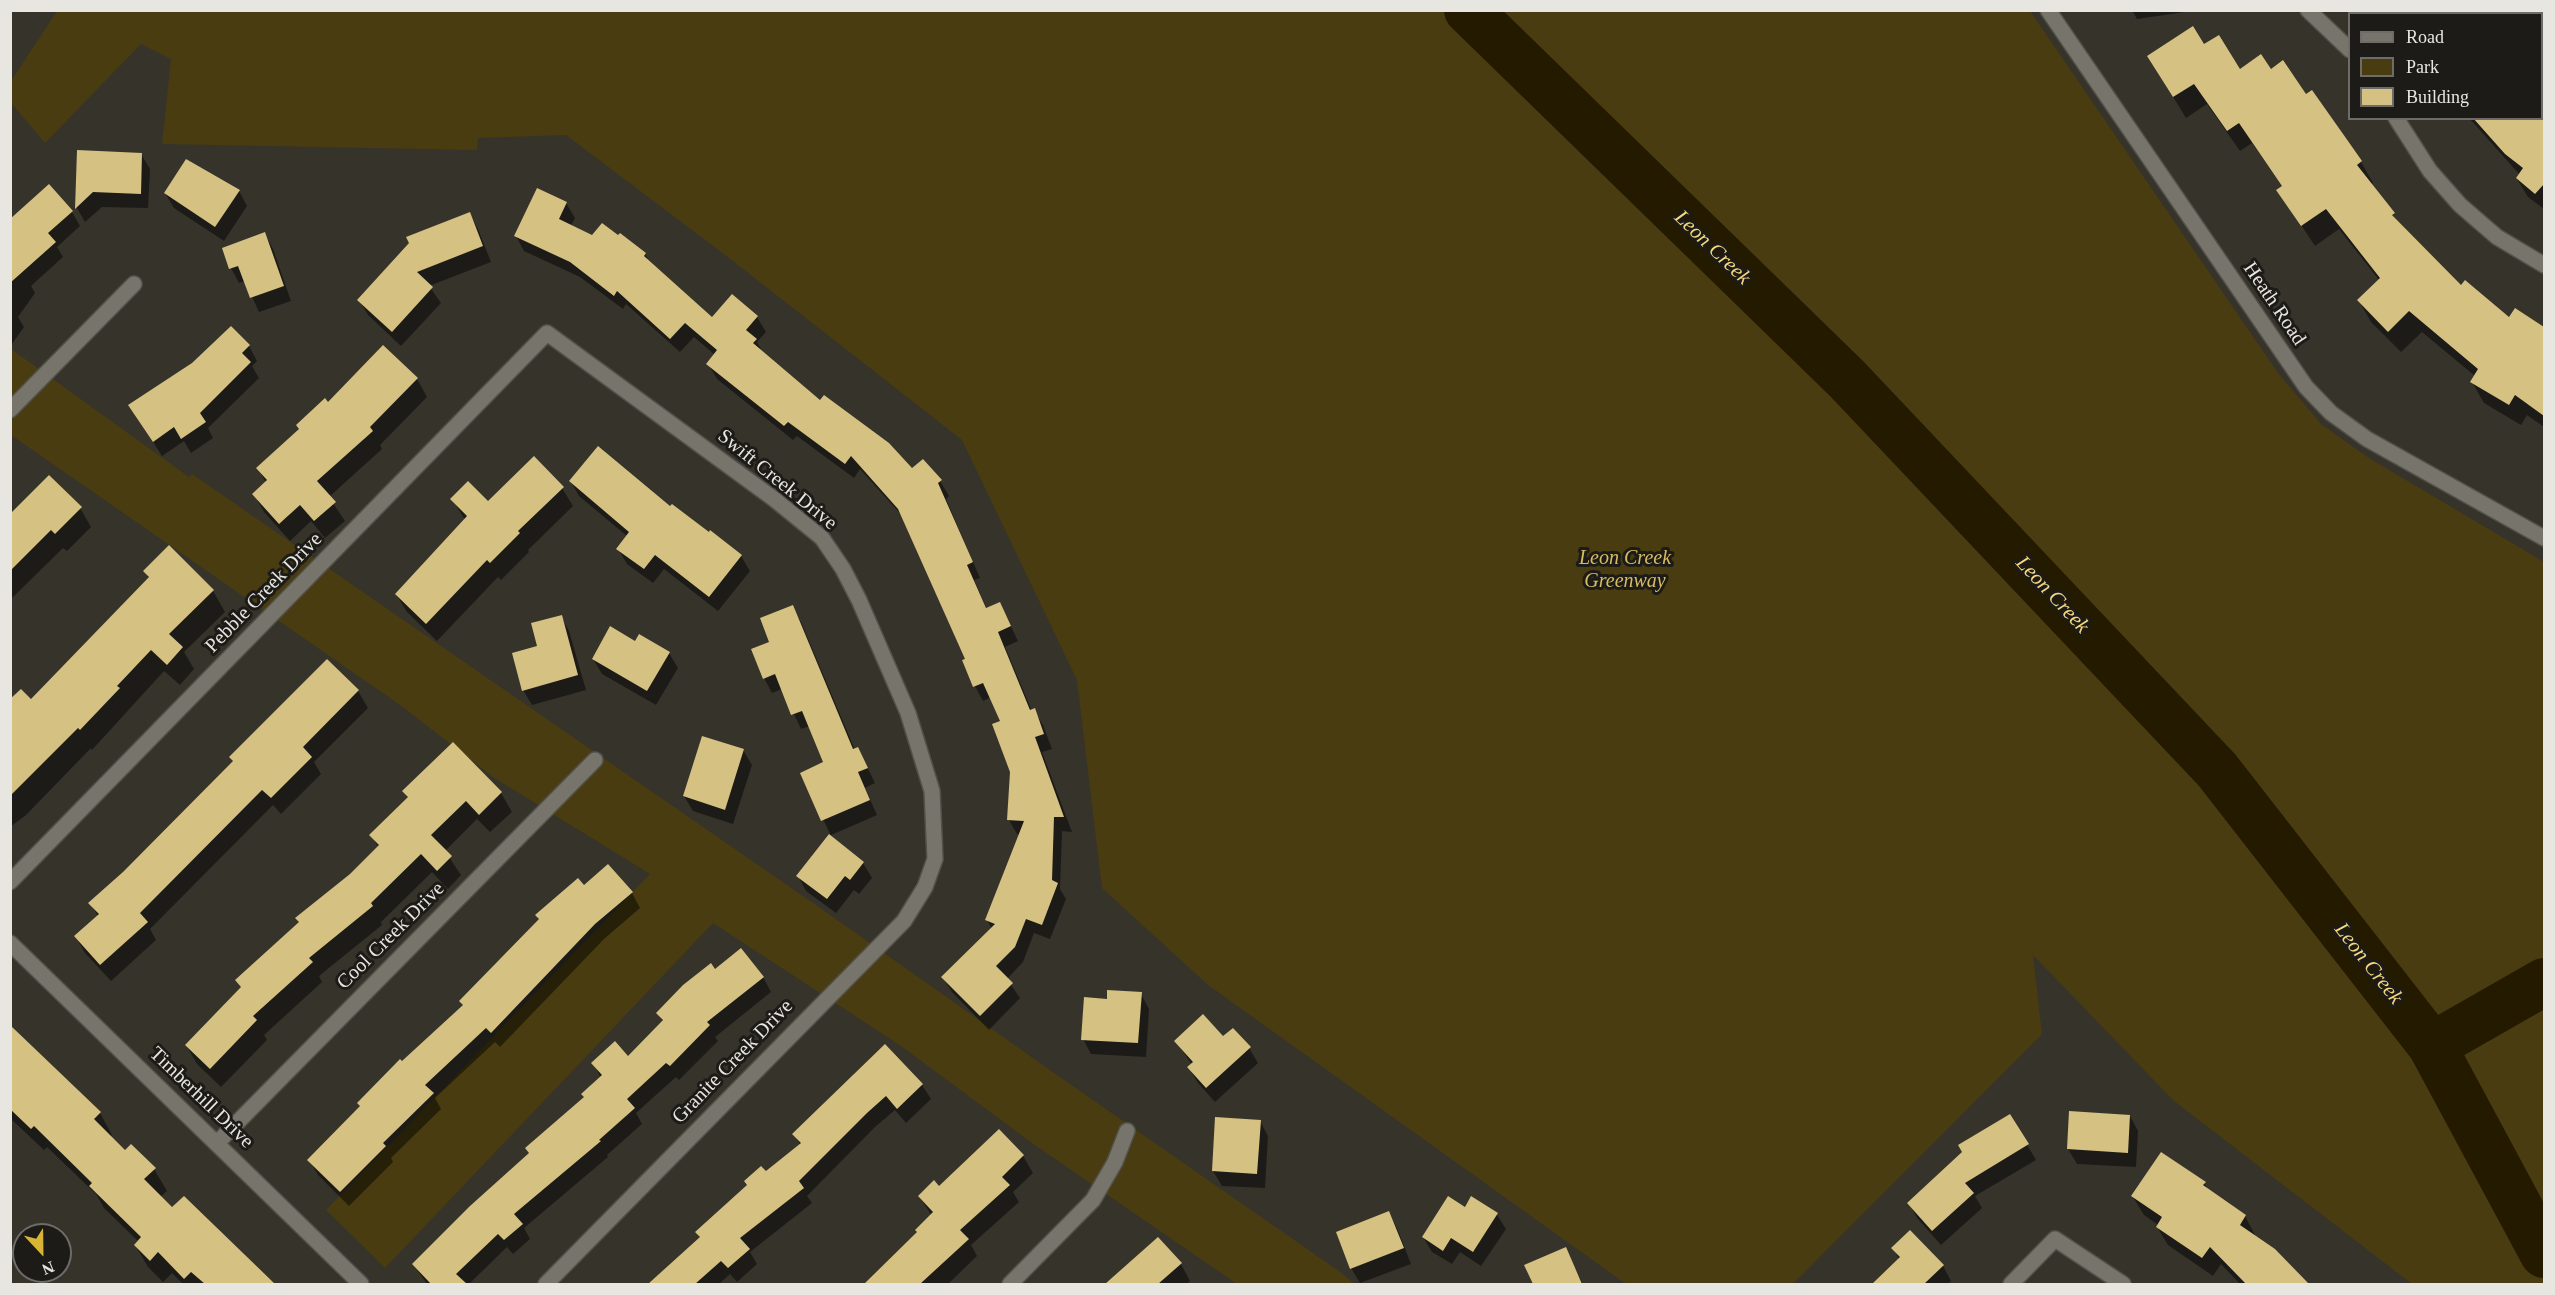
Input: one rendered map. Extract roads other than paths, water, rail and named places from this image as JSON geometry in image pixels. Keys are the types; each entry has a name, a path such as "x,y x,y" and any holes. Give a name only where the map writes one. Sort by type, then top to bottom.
{"street":[{"name":"Heath Road","path":"2048,10 2306,387 2331,413 2367,439 2544,538"},
{"path":"2308,10 2348,49"},
{"path":"2397,120 2430,171 2460,205 2497,237 2544,265"},
{"path":"10,410 134,284"},
{"name":"Swift Creek Drive","path":"547,333 774,499 822,538 843,569 859,600 908,713 932,791 935,859"},
{"name":"Pebble Creek Drive","path":"10,882 547,333"},
{"name":"Cool Creek Drive","path":"217,1143 595,760"},
{"name":"Granite Creek Drive","path":"546,1284 904,921 925,887 935,859"},
{"name":"Timberhill Drive","path":"10,943 361,1284"},
{"path":"1010,1284 1093,1200 1115,1162 1127,1131"},
{"path":"2011,1284 2055,1239 2123,1284"}],"waterway":[{"name":"Leon Creek","path":"1468,10 1847,379 2217,770 2432,1046 2544,1254"},
{"path":"2432,1046 2544,982"}],"park label":[{"name":"Leon Creek Greenway","path":"1625,570"}]}
